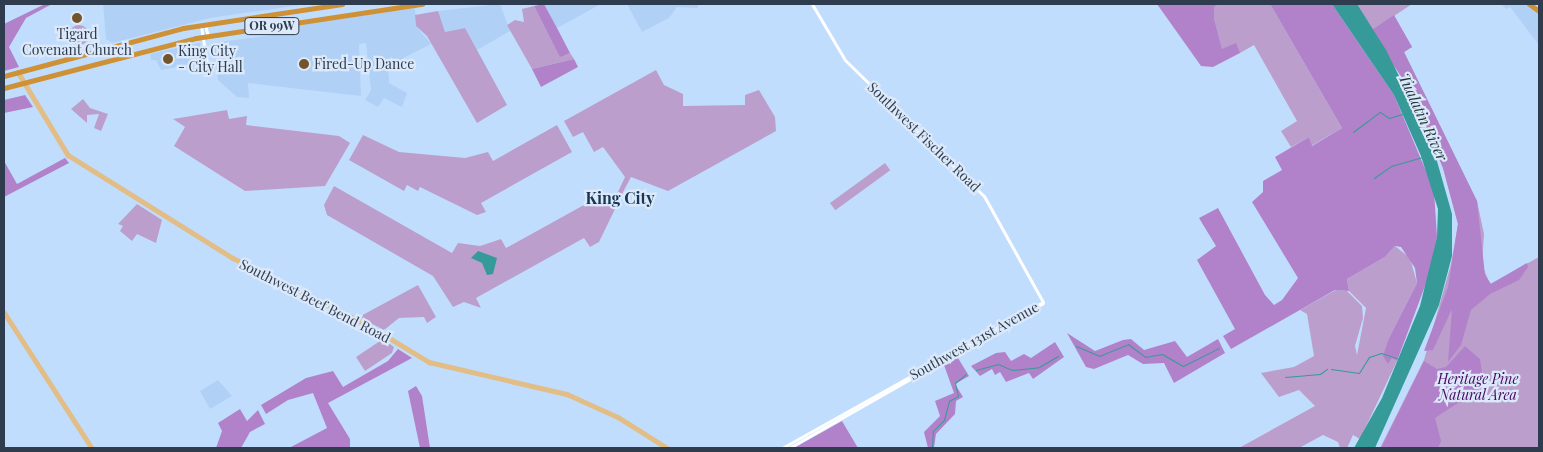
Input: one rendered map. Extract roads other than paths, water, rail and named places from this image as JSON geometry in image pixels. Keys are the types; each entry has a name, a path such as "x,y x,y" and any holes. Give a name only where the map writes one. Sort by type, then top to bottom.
{"highway":[{"name":"OR 99W","path":"4,76 203,25 342,4"},
{"name":"OR 99W","path":"4,88 205,37 422,4"},
{"path":"1529,4 1539,11"}],"main road":[{"name":"Southwest Beef Bend Road","path":"18,72 68,156 233,258 366,324 429,362 567,394 618,417 667,448"},
{"path":"4,312 92,448"}],"street":[{"name":"Southwest Fischer Road","path":"812,4 846,60 980,192 1043,302"},
{"path":"203,25 207,64"},
{"name":"Southwest 131st Avenue","path":"782,448 1043,302"},
{"name":"Southwest 131st Avenue","path":"788,448 1043,302"}],"waterway":[{"path":"1353,132 1380,112 1389,118 1402,114"},
{"path":"1374,178 1391,166 1422,157"},
{"path":"1076,346 1099,356 1128,344 1145,357 1162,354 1183,366 1219,348"},
{"path":"1331,369 1359,373 1369,357 1381,353 1399,359"},
{"path":"976,370 998,364 1012,370 1039,367 1058,356"},
{"path":"1285,377 1320,374 1327,369"},
{"path":"932,448 933,431 944,420 949,401 958,396 955,383 966,374"}],"place":[{"name":"Tigard Covenant Church","path":"77,18"},
{"name":"King City - City Hall","path":"168,59"},
{"name":"Fired-Up Dance","path":"304,64"}],"district":[{"name":"King City","path":"620,198"}],"water label":[{"name":"Tualatin River","path":"1423,117"}],"park label":[{"name":"Heritage Pine Natural Area","path":"1478,388"}]}
